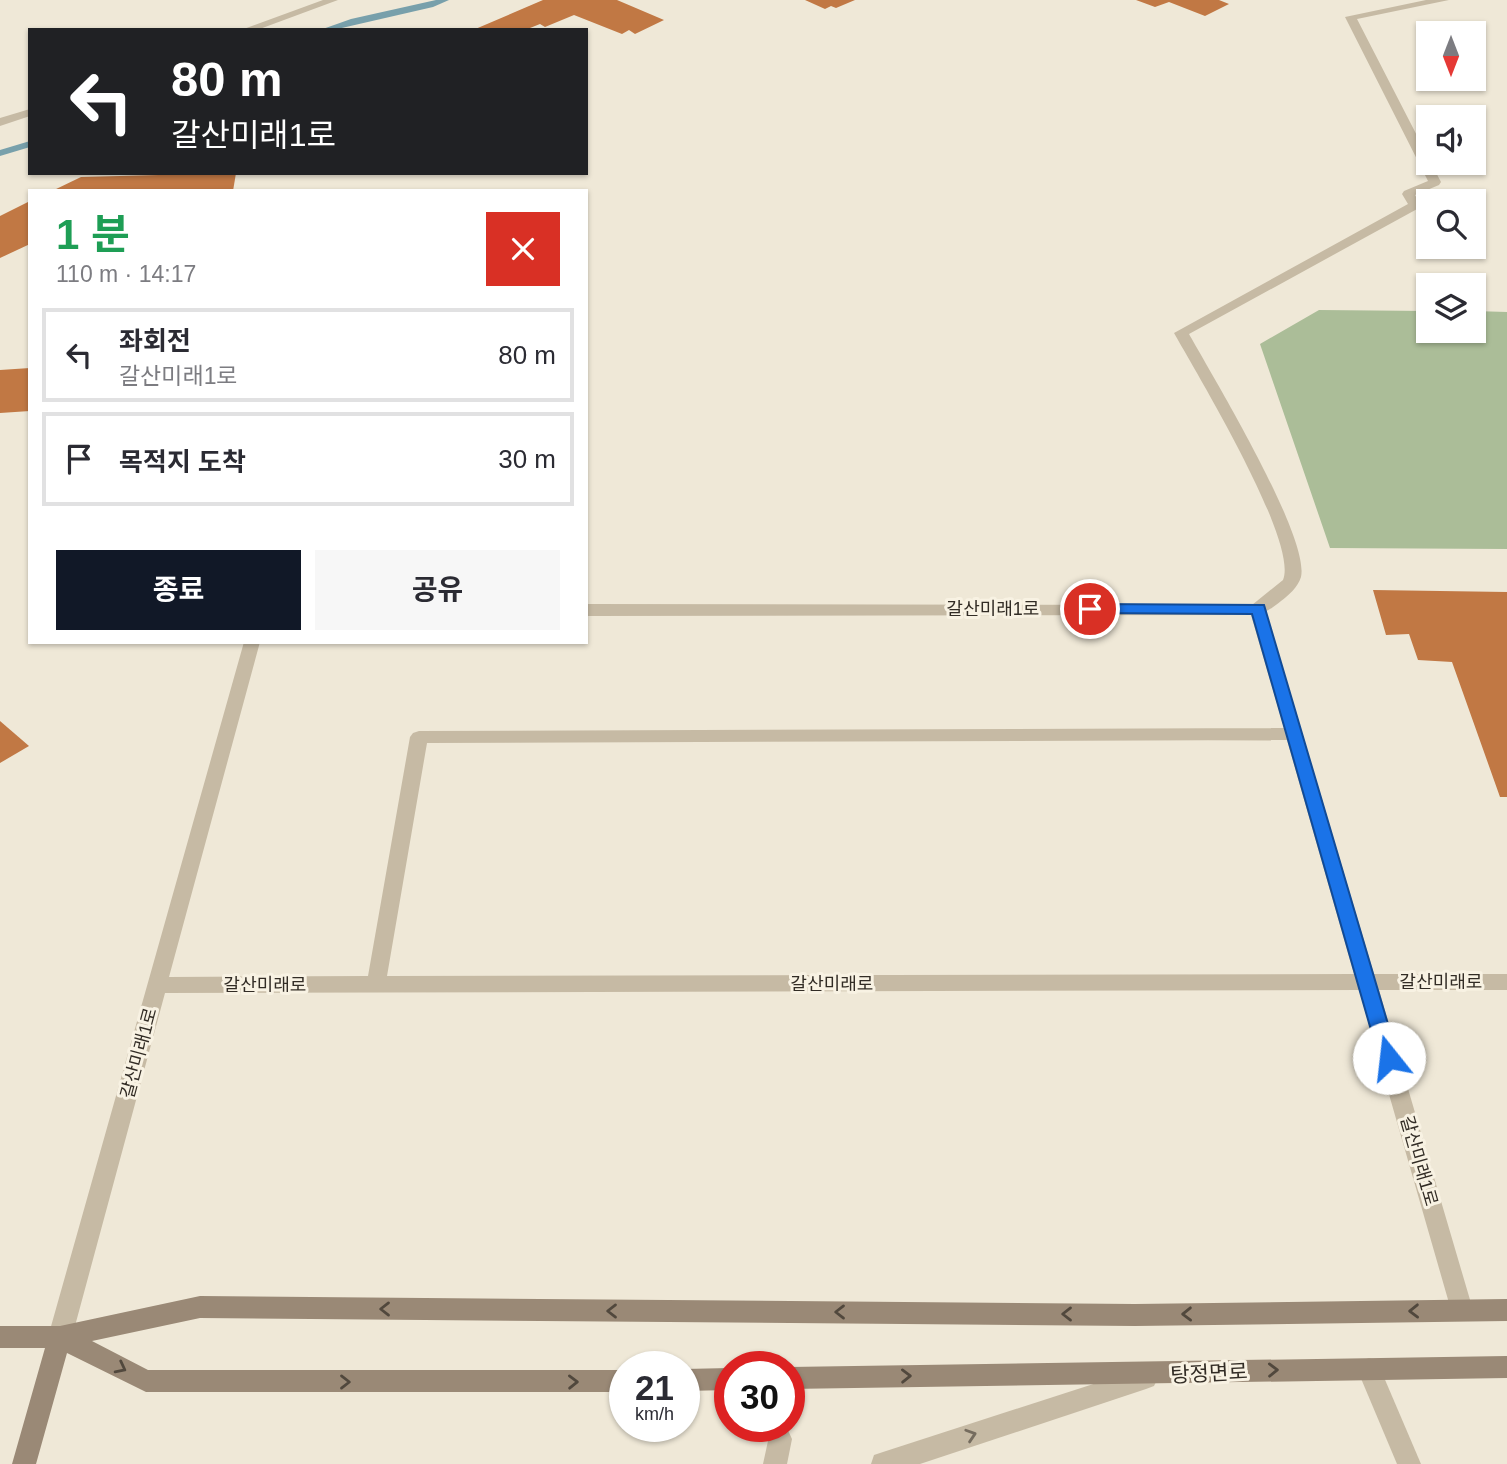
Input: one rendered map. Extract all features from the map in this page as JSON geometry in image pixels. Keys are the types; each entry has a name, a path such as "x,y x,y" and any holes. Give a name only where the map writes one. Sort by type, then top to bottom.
{"main road":[{"path":"0,1337 60,1337 200,1307 1135,1315 1507,1310"},
{"path":"60,1337 146,1381 609,1381"},
{"name":"갈산미래1로","path":"24,1464 60,1337"},
{"name":"탕정면로","path":"1180,1371 1507,1367"},
{"path":"805,1378 1180,1371"}],"street":[{"path":"252,28 333,0"},
{"path":"1258,609 1283,592 1293,575 1294,556 1255,469 1181,333 1415,205 1408,194 1435,182 1350,17 1444,0"},
{"path":"0,122 28,113"},
{"name":"갈산미래1로","path":"588,610 1258,609 1462,1310"},
{"name":"갈산미래1로","path":"60,1337 251,644"},
{"path":"376,985 419,737 1295,734"},
{"name":"갈산미래로","path":"158,985 1507,982"},
{"path":"1370,1369 1409,1464"},
{"name":"탕정면로","path":"883,1464 1132,1381 1180,1371"},
{"path":"775,1464 779,1442"}],"green space":[{"path":"1319,310 1416,311 1416,343 1486,343 1486,311 1507,312 1507,549 1330,548 1260,344"}],"building":[{"path":"543,0 617,0 664,20 635,34 629,30 622,34 574,15 545,27 540,24 530,28 478,28"},
{"path":"805,0 855,0 836,8 831,6 825,9"},
{"path":"1136,0 1219,0 1229,4 1205,16 1169,2 1155,7"},
{"path":"236,175 233,189 56,189 81,177"},
{"path":"28,202 28,245 0,258 0,216"},
{"path":"28,368 28,411 0,413 0,370"},
{"path":"1373,590 1507,592 1507,797 1500,797 1452,662 1418,660 1409,634 1386,635"},
{"path":"0,721 29,746 0,763"}],"waterway":[{"path":"331,28 445,0"},
{"path":"0,153 28,145"}],"route":[{"path":"1090,609 1258,609 1389,1058"}]}
